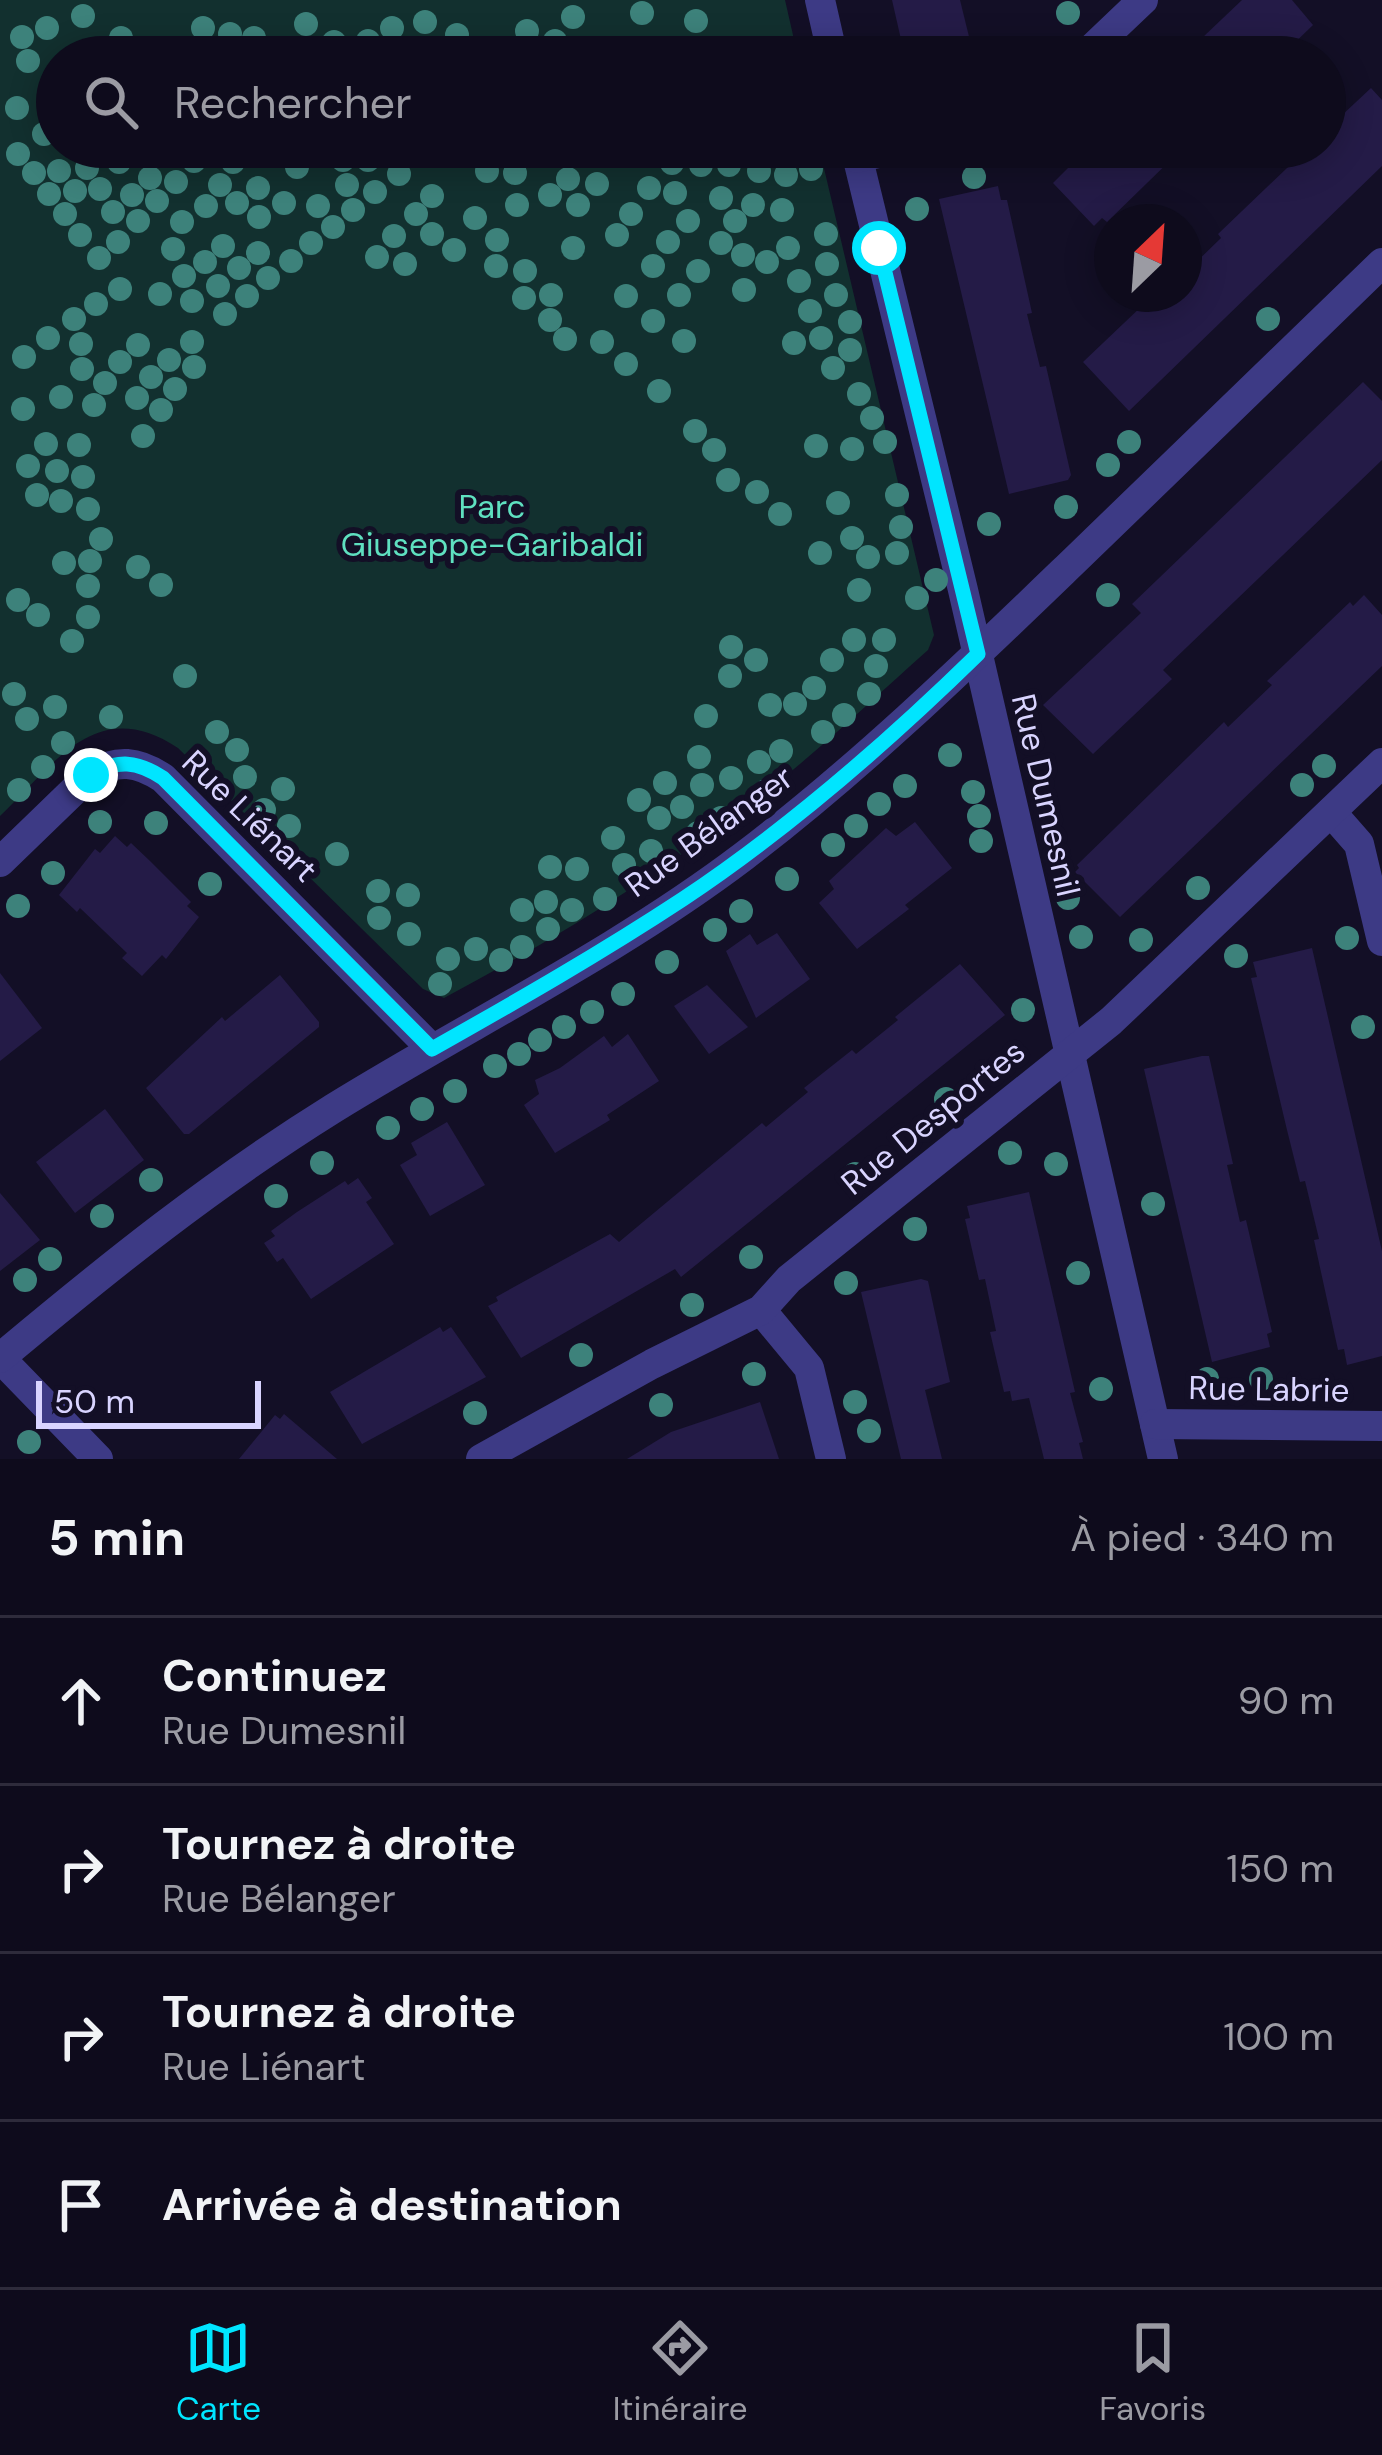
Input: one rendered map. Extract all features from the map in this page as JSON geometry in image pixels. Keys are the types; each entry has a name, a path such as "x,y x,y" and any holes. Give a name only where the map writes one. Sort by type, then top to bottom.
{"street":[{"path":"820,0 828,36"},
{"path":"1105,36 1142,0"},
{"name":"Rue Dumesnil","path":"860,168 978,654 1163,1459"},
{"name":"Rue Bélanger","path":"0,1358 193,1200 432,1049 580,965 741,858 934,697 1382,263"},
{"name":"Rue Desportes","path":"481,1459 761,1310 789,1279 1111,1021 1382,763"},
{"name":"Rue Liénart","path":"0,862 91,775 108,764 145,766 163,778 432,1049"},
{"path":"1331,812 1359,844 1382,940"},
{"path":"761,1310 809,1368 831,1459"},
{"path":"0,1358 98,1459"},
{"name":"Rue Labrie","path":"1155,1424 1382,1426"}],"green space":[{"name":"Parc Giuseppe-Garibaldi","path":"0,0 785,0 793,36 36,36 36,168 824,168 934,635 928,650 789,773 691,848 570,927 444,998 423,989 178,748 149,733 123,729 100,732 79,742 0,816"}],"building":[{"path":"892,0 960,0 969,36 900,36"},
{"path":"1242,0 1292,0 1313,25 1302,36 1204,36"},
{"path":"1371,88 1382,100 1382,166 1129,411 1083,362 1136,312 1202,312 1202,256 1221,238 1218,234 1287,168 1346,168 1346,111"},
{"path":"1068,168 1162,168 1125,204 1094,204 1094,226 1053,183"},
{"path":"998,186 1001,200 1007,200 1032,313 1027,314 1040,367 1046,366 1071,475 1068,480 1009,494 939,199"},
{"path":"1363,382 1382,401 1382,460 1163,670 1172,679 1093,754 1043,705 1141,613 1132,604"},
{"path":"1364,595 1382,615 1382,666 1120,917 1075,872 1077,865 1224,722 1228,727 1272,685 1267,681 1350,602 1353,606"},
{"path":"915,822 952,868 857,949 819,903 834,889 829,881 886,828 896,836"},
{"path":"115,836 127,847 131,843 150,861 191,902 187,906 199,917 166,959 162,955 142,976 122,958 127,953 80,908 77,912 59,895 95,849 100,853"},
{"path":"777,933 810,979 756,1018 726,951 750,934 757,945"},
{"path":"1312,948 1382,1251 1382,1356 1347,1365 1344,1349 1338,1350 1314,1240 1319,1239 1305,1181 1300,1182 1251,978 1257,977 1253,962"},
{"path":"960,964 1005,1015 681,1277 675,1269 521,1358 488,1306 498,1301 496,1297 610,1234 619,1242 762,1123 766,1127 808,1092 804,1088 898,1020 895,1017"},
{"path":"0,973 42,1028 0,1061"},
{"path":"280,975 319,1027 184,1134 146,1088 222,1017 225,1021"},
{"path":"707,985 748,1027 709,1054 674,1006"},
{"path":"628,1034 659,1081 607,1115 610,1120 555,1153 524,1105 539,1094 535,1080 604,1036 612,1047"},
{"path":"1209,1056 1233,1164 1227,1165 1240,1222 1246,1220 1272,1332 1267,1334 1270,1347 1212,1362 1144,1069"},
{"path":"105,1109 144,1160 75,1213 36,1162"},
{"path":"447,1122 485,1185 430,1216 400,1165 417,1155 411,1143"},
{"path":"358,1178 372,1198 366,1202 394,1244 311,1299 283,1258 277,1262 264,1243 275,1236 271,1231 297,1212 345,1181 348,1185"},
{"path":"1029,1192 1075,1392 1070,1393 1083,1459 1044,1459 1029,1398 1012,1401 1010,1391 1004,1392 990,1332 996,1331 985,1279 979,1280 965,1219 970,1218 967,1206"},
{"path":"0,1193 40,1240 0,1271"},
{"path":"928,1281 950,1382 925,1390 942,1459 901,1459 861,1292"},
{"path":"440,1327 443,1332 451,1327 486,1377 362,1444 330,1392"},
{"path":"760,1402 779,1459 627,1459 671,1432"},
{"path":"284,1414 337,1459 239,1459 275,1415 280,1419"}],"route":[{"path":"91,775 108,764 127,762 145,766 163,778 432,1049 580,965 683,899 832,785 978,654 879,248"}]}
